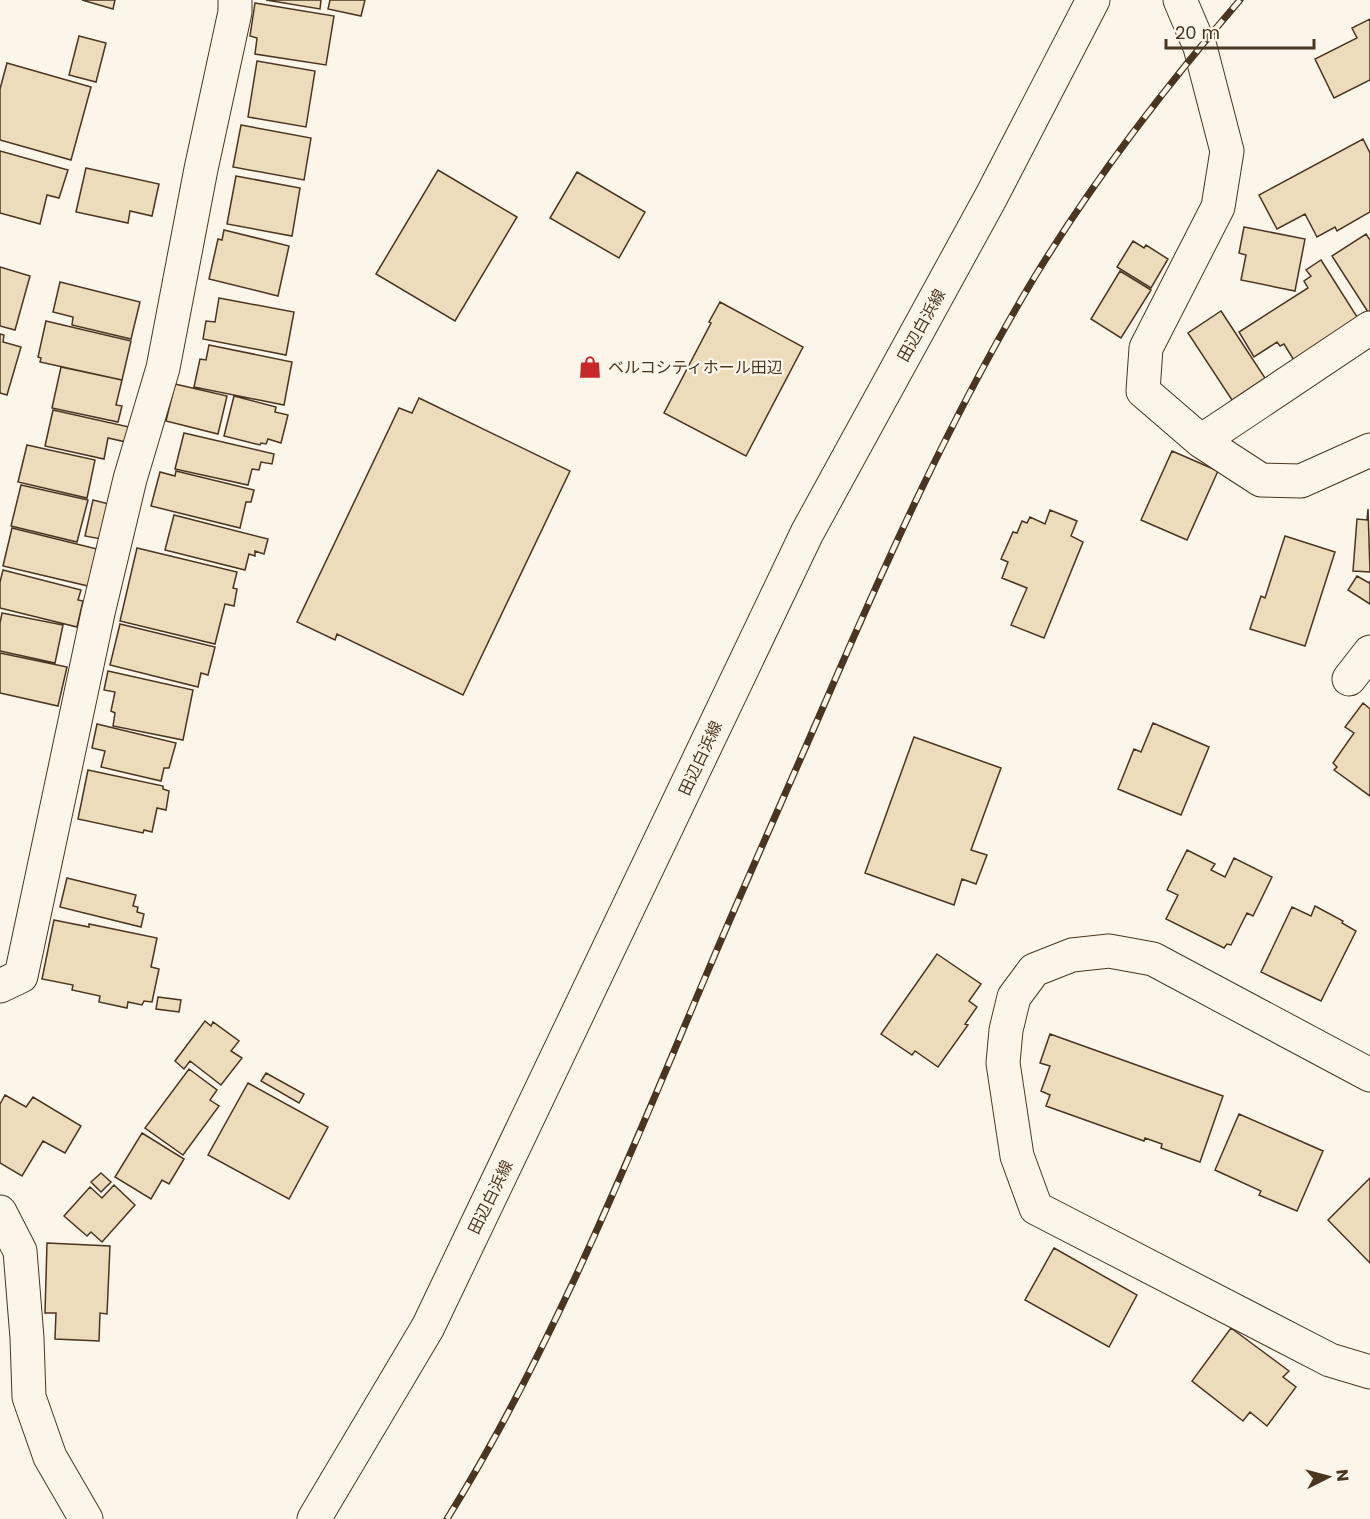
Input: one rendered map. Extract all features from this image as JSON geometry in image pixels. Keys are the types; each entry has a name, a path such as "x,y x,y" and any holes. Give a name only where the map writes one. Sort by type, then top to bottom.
{"street":[{"path":"0,986 21,976 98,614 130,479 163,368 201,170 235,12 235,0"},
{"name":"田辺白浜線","path":"317,1518 428,1327 807,533 991,197 1093,0"},
{"path":"1180,0 1200,47 1227,151 1218,207 1146,348 1143,391 1202,441 1261,480 1301,481 1370,450"},
{"path":"1202,441 1370,328"},
{"path":"1349,679 1370,652"},
{"path":"1370,1075 1153,959 1109,951 1072,954 1034,970 1014,997 1006,1030 1003,1063 1017,1156 1036,1208 1330,1360 1370,1372"},
{"path":"0,1212 20,1251 29,1397 50,1457 86,1519"}],"building":[{"path":"82,0 115,0 113,9"},
{"path":"266,0 321,0 320,9"},
{"path":"330,0 365,0 361,16 328,9"},
{"path":"255,3 334,16 326,65 255,54 257,38 250,36"},
{"path":"1370,19 1370,80 1334,98 1315,59 1357,38 1352,28"},
{"path":"79,36 106,43 96,82 69,75"},
{"path":"257,61 315,71 306,127 248,117"},
{"path":"7,63 91,87 71,160 0,140 0,89"},
{"path":"241,125 311,138 304,180 233,167"},
{"path":"1363,139 1370,153 1370,212 1337,231 1335,227 1317,237 1305,214 1277,229 1259,195"},
{"path":"0,151 68,170 59,198 47,195 40,224 0,213"},
{"path":"86,168 159,184 152,216 130,211 128,223 76,212"},
{"path":"438,170 517,217 455,321 376,274"},
{"path":"577,172 645,212 619,258 550,218"},
{"path":"236,176 300,188 292,236 227,224"},
{"path":"1244,227 1305,239 1295,291 1241,280 1246,255 1239,253"},
{"path":"224,230 289,246 278,296 209,279 218,239 222,240"},
{"path":"1366,234 1370,240 1370,311 1368,312 1332,256"},
{"path":"1133,241 1144,248 1146,245 1168,259 1151,288 1117,267"},
{"path":"1321,260 1359,320 1295,362 1284,344 1280,346 1277,342 1254,357 1239,332 1308,288 1304,281 1311,276 1306,270"},
{"path":"0,267 30,276 15,330 0,326"},
{"path":"1120,271 1151,290 1121,338 1091,319"},
{"path":"60,282 140,302 131,339 72,325 73,317 53,312"},
{"path":"219,298 294,312 286,355 203,339 206,321 215,322"},
{"path":"720,302 803,347 746,456 664,413"},
{"path":"1221,311 1265,378 1232,400 1188,333"},
{"path":"46,321 131,341 122,380 40,362 41,358 38,357"},
{"path":"0,334 4,335 3,342 21,347 7,395 0,393"},
{"path":"209,345 292,362 284,405 194,387 200,359 206,360"},
{"path":"61,367 122,380 116,405 122,406 118,422 52,408"},
{"path":"175,384 227,396 218,434 166,421"},
{"path":"234,396 276,407 275,412 288,415 281,443 268,439 266,444 261,443 260,445 224,436"},
{"path":"419,398 570,471 463,695 337,634 335,640 297,622 399,408 412,413"},
{"path":"53,410 129,427 126,442 108,438 104,459 45,446"},
{"path":"184,433 274,454 272,464 261,462 259,470 252,469 248,485 175,469"},
{"path":"27,445 95,460 87,498 18,482"},
{"path":"1172,451 1218,471 1187,540 1141,520"},
{"path":"176,471 254,490 251,502 246,502 240,528 151,506 160,472 175,476"},
{"path":"21,485 88,500 77,542 11,526"},
{"path":"93,500 109,504 101,539 85,536"},
{"path":"1368,509 1370,572 1353,571 1357,519 1367,520"},
{"path":"1050,510 1077,521 1071,536 1083,542 1044,638 1011,625 1027,588 1002,578 1008,562 1001,559 1013,532 1017,533 1022,521 1027,523 1030,517 1045,524"},
{"path":"174,515 268,539 264,554 255,551 255,556 249,554 245,570 165,550"},
{"path":"12,528 97,549 88,586 3,566"},
{"path":"1285,536 1335,552 1305,646 1250,629 1261,596 1265,598"},
{"path":"137,548 237,572 233,588 237,589 234,606 225,604 215,644 120,621"},
{"path":"3,570 81,590 78,600 83,601 77,627 0,608 0,582"},
{"path":"1357,576 1369,583 1370,581 1370,604 1348,590"},
{"path":"2,613 63,625 55,663 0,651"},
{"path":"120,624 215,647 208,675 201,673 198,687 110,665"},
{"path":"0,653 67,667 58,706 0,693"},
{"path":"108,671 193,690 183,740 113,726 115,713 111,711 115,692 104,690"},
{"path":"1363,703 1370,709 1370,796 1334,770 1337,767 1333,763 1354,733 1345,727"},
{"path":"1153,723 1209,747 1181,815 1118,789 1134,749 1141,752"},
{"path":"97,724 176,743 169,768 164,768 161,781 101,767 105,751 92,748"},
{"path":"914,737 1001,768 971,850 987,855 976,884 962,879 954,905 865,873"},
{"path":"88,770 163,786 163,789 169,791 166,810 157,808 152,832 144,830 143,833 78,819"},
{"path":"1187,850 1215,864 1211,870 1225,877 1234,858 1272,877 1253,916 1247,913 1231,945 1227,944 1224,948 1166,919 1178,895 1167,890"},
{"path":"67,878 136,895 133,906 138,907 137,912 144,914 141,927 60,907"},
{"path":"1315,906 1356,931 1321,1001 1261,972 1292,907 1311,916"},
{"path":"54,920 89,927 89,924 157,938 151,967 159,969 152,1002 144,1001 142,1005 128,1002 127,1008 99,1002 100,996 72,990 73,985 42,979"},
{"path":"937,954 981,984 969,1001 977,1007 965,1024 968,1025 938,1067 915,1051 912,1055 881,1034"},
{"path":"158,997 181,1000 179,1012 156,1009"},
{"path":"205,1021 211,1026 213,1022 239,1041 231,1051 242,1058 221,1085 190,1061 184,1069 175,1061"},
{"path":"1050,1034 1223,1096 1200,1162 1161,1148 1162,1144 1145,1138 1144,1141 1046,1106 1050,1095 1041,1091 1050,1066 1040,1063"},
{"path":"189,1069 217,1090 210,1100 219,1106 183,1155 145,1128"},
{"path":"266,1073 304,1094 299,1103 261,1081"},
{"path":"248,1083 328,1127 289,1199 208,1155"},
{"path":"5,1095 26,1107 33,1097 81,1126 65,1153 43,1141 22,1176 0,1163 0,1104"},
{"path":"1239,1114 1323,1151 1297,1211 1259,1195 1261,1191 1215,1170"},
{"path":"142,1133 184,1159 169,1184 162,1180 151,1199 115,1177"},
{"path":"101,1173 111,1182 101,1192 91,1182"},
{"path":"1370,1178 1370,1263 1328,1220"},
{"path":"114,1185 135,1205 102,1242 91,1232 87,1236 64,1216 90,1187 102,1198"},
{"path":"47,1243 110,1246 107,1314 100,1313 99,1341 55,1339 56,1313 45,1313"},
{"path":"1054,1248 1137,1295 1109,1347 1025,1300"},
{"path":"1231,1328 1289,1371 1283,1377 1296,1387 1267,1426 1250,1412 1243,1421 1192,1381"}],"railway":[{"path":"447,1519 521,1388 587,1252 870,601 920,491 975,383 1034,278 1081,206 1158,100 1240,0"}],"place":[{"name":"ベルコシティホール田辺","path":"590,367"}]}
